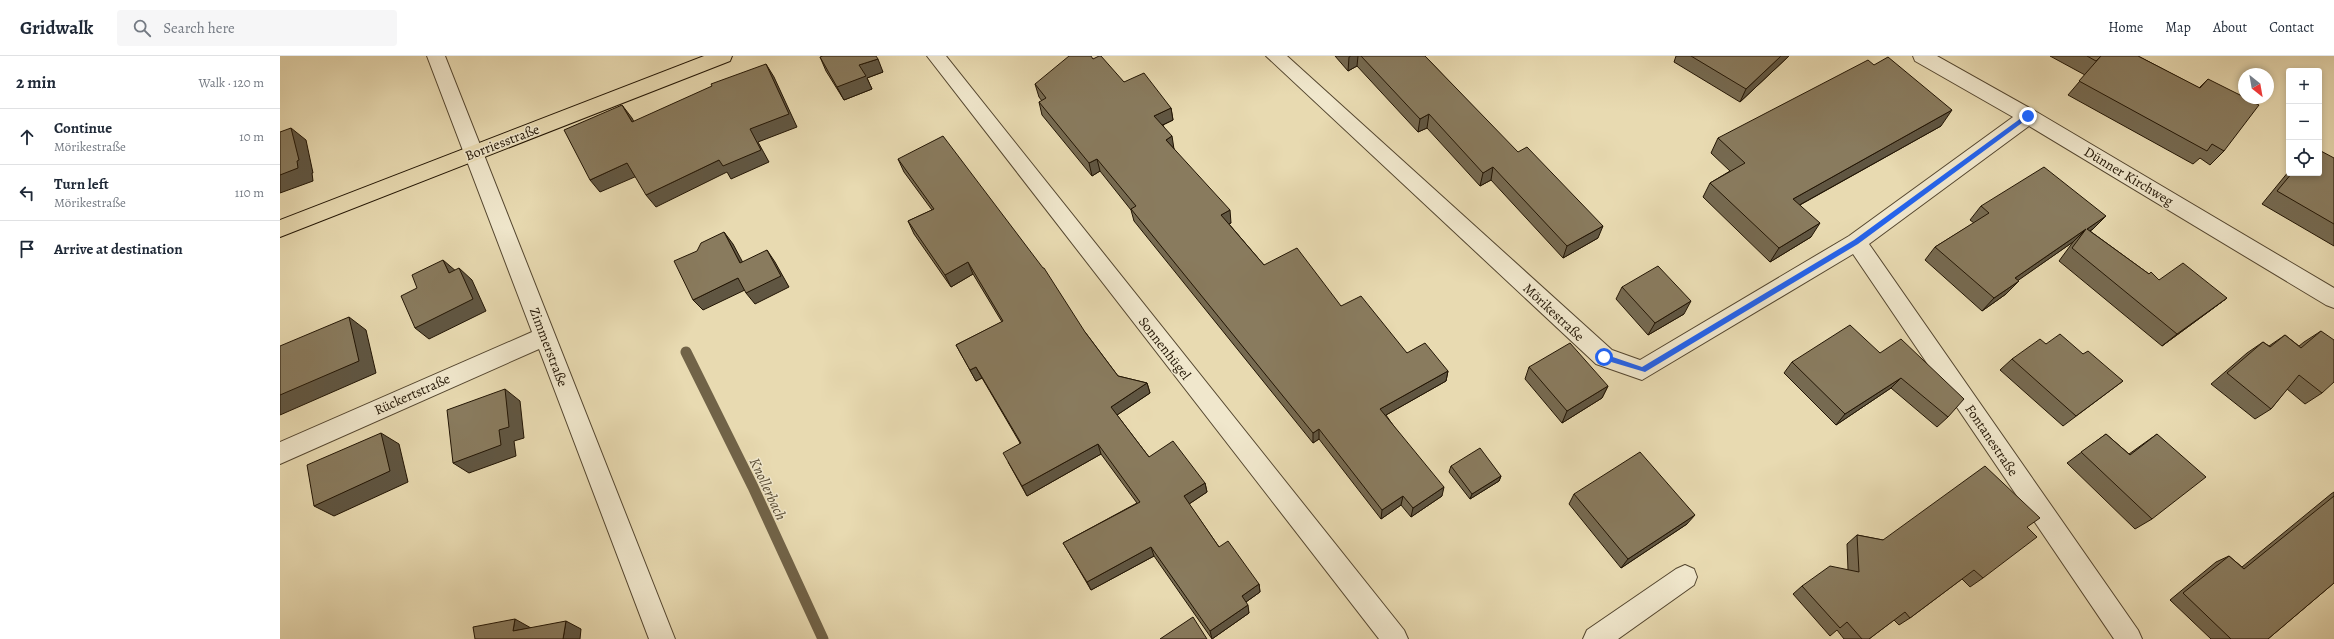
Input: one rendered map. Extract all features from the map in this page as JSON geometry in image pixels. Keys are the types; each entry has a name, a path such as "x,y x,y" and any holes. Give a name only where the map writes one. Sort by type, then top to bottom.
{"main road":[{"name":"Borriesstraße","path":"280,229 723,56"}],"street":[{"name":"Zimmerstraße","path":"436,56 662,639"},
{"name":"Sonnenhügel","path":"936,56 1395,639"},
{"name":"Mörikestraße","path":"1275,56 1604,357 1642,370 1856,242 2028,116"},
{"name":"Dünner Kirchweg","path":"1922,56 2028,116 2334,299"},
{"name":"Fontanestraße","path":"1856,242 2129,639"},
{"name":"Rückertstraße","path":"280,453 545,336"},
{"path":"1596,639 1685,577"}],"building":[{"path":"876,56 878,59 859,65 866,76 837,87 820,57"},
{"path":"1069,56 1091,56 1093,59 1101,56 1124,82 1144,73 1171,108 1154,116 1172,136 1166,140 1230,210 1221,215 1264,265 1297,248 1341,306 1361,296 1407,353 1425,343 1448,371 1380,409 1444,487 1413,508 1403,496 1382,510 1319,429 1313,433 1131,209 1136,206 1097,159 1089,163 1039,102 1046,98 1035,84"},
{"path":"1361,56 1425,56 1518,152 1527,147 1603,226 1567,246 1493,167 1483,173 1429,114 1420,119"},
{"path":"1691,56 1781,56 1746,89"},
{"path":"2087,56 2101,56 2096,61"},
{"path":"2101,56 2138,56 2200,88 2208,79 2238,94 2238,104 2259,105 2224,151 2212,144 2207,151 2079,81"},
{"path":"1888,57 1952,110 1793,199 1820,223 1779,248 1710,183 1745,163 1718,138 1868,60 1874,65"},
{"path":"766,64 789,114 750,129 761,150 723,166 719,160 646,195 627,163 590,180 564,130 622,105 632,122 712,86 711,84"},
{"path":"291,128 299,160 297,161 298,168 280,175 280,132"},
{"path":"943,136 1044,268 1085,332 1118,376 1147,383 1111,407 1149,457 1173,441 1205,483 1184,496 1219,547 1228,541 1259,584 1242,596 1248,605 1210,631 1151,547 1087,582 1063,543 1140,502 1098,444 1022,486 1003,453 1021,443 976,367 970,370 956,345 1003,321 968,262 945,275 908,221 934,209 898,159"},
{"path":"2322,152 2334,158 2334,224 2277,191 2290,176 2322,176"},
{"path":"2044,167 2106,216 2087,229 2149,274 2151,272 2159,280 2183,263 2227,298 2177,334 2072,248 2086,229 2015,278 2019,281 1994,298 1935,247 1989,213 1981,206"},
{"path":"724,232 740,263 767,250 781,276 746,293 738,278 693,300 674,261 697,251 701,243"},
{"path":"443,260 449,273 459,268 473,299 415,328 401,296 417,288 412,275"},
{"path":"1658,266 1691,301 1655,323 1622,287"},
{"path":"349,317 359,361 280,395 280,346"},
{"path":"1850,325 1880,353 1901,339 1964,399 1948,417 1901,378 1845,414 1792,362"},
{"path":"2321,331 2334,340 2334,382 2322,393 2299,375 2271,409 2227,373 2263,342 2270,347 2285,335 2301,348"},
{"path":"2060,334 2083,354 2088,351 2123,381 2076,416 2012,359 2040,339 2046,344"},
{"path":"1570,343 1608,386 1567,411 1529,367"},
{"path":"505,389 509,427 499,430 501,445 453,463 447,410"},
{"path":"381,433 390,471 314,506 307,465"},
{"path":"2106,434 2130,455 2157,434 2206,477 2152,519 2081,452"},
{"path":"1480,448 1501,476 1472,494 1451,466"},
{"path":"1640,452 1695,515 1628,559 1574,494"},
{"path":"1985,466 2040,518 2027,527 2037,537 1983,578 1974,570 1910,618 1905,612 1869,639 1862,639 1847,622 1840,628 1802,586 1830,566 1859,572 1857,535 1883,540"},
{"path":"2334,496 2334,583 2268,639 2231,639 2183,593 2229,556 2244,569"},
{"path":"1193,617 1207,639 1160,639"},
{"path":"515,619 513,631 566,621 563,639 475,639 473,627"}],"waterway":[{"name":"Knollerbach","path":"686,352 753,487 823,639"}],"route":[{"path":"1604,357 1642,370 1856,242 2028,116"}]}
